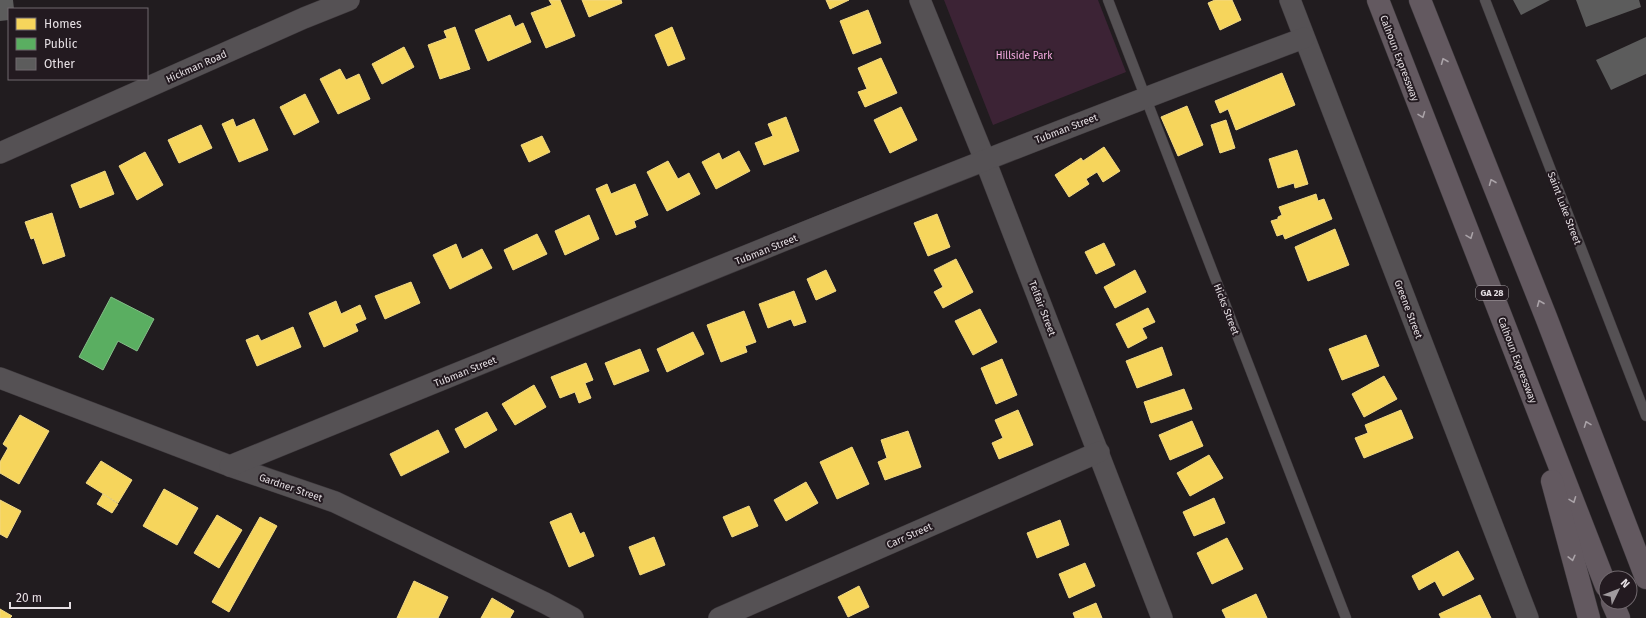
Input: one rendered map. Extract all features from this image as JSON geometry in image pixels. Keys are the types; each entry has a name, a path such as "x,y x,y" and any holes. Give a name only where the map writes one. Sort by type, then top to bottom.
{"highway":[{"name":"Calhoun Expressway","path":"1378,0 1600,570"},
{"path":"1420,0 1646,578"},
{"path":"1528,385 1589,618"},
{"path":"1598,452 1646,565"}],"street":[{"name":"Hickman Road","path":"0,153 303,9 349,0"},
{"name":"Telfair Street","path":"920,0 986,160 1162,618"},
{"name":"Greene Street","path":"1290,0 1528,618"},
{"name":"Tubman Street","path":"230,466 986,160 1146,97 1304,38"},
{"name":"Gardner Street","path":"0,378 230,466 335,502 538,599 573,618"},
{"name":"Carr Street","path":"719,618 1099,452"}],"lane":[{"name":"Hicks Street","path":"1108,0 1346,618"},
{"name":"Saint Luke Street","path":"1484,0 1646,416"}],"green space":[{"name":"Hillside Park","path":"944,0 1098,0 1126,72 993,125"}],"building: Homes":[{"path":"549,0 560,0 575,36 546,48 531,13 552,5"},
{"path":"582,0 621,0 622,3 589,17"},
{"path":"826,0 849,0 830,9"},
{"path":"1215,0 1232,0 1241,20 1220,30 1208,3"},
{"path":"868,10 881,43 853,54 840,21"},
{"path":"510,15 515,27 523,23 531,42 488,61 475,30"},
{"path":"455,27 470,69 440,79 428,45 447,38 444,31"},
{"path":"672,27 685,59 668,66 655,35"},
{"path":"404,47 414,67 382,84 372,64"},
{"path":"881,58 897,93 865,107 858,92 867,89 858,68"},
{"path":"340,69 346,80 359,74 370,99 338,114 320,79"},
{"path":"1282,73 1295,105 1236,130 1228,109 1220,113 1215,101"},
{"path":"305,94 319,122 294,135 280,107"},
{"path":"1187,106 1203,145 1178,156 1161,117"},
{"path":"901,107 917,140 890,153 874,120"},
{"path":"786,117 799,151 764,165 755,143 773,136 768,124"},
{"path":"233,119 236,127 254,119 268,150 239,162 222,124"},
{"path":"1226,120 1235,148 1220,153 1211,125"},
{"path":"201,125 212,148 179,163 168,140"},
{"path":"542,136 550,152 529,162 521,145"},
{"path":"1104,147 1120,171 1103,182 1097,172 1086,179 1089,184 1069,197 1055,175 1081,158 1083,161"},
{"path":"1297,150 1308,184 1295,188 1294,183 1278,188 1269,159"},
{"path":"739,151 750,171 716,189 702,162 719,153 722,160"},
{"path":"145,152 163,185 137,200 119,166"},
{"path":"668,161 678,179 689,173 700,194 667,211 647,172"},
{"path":"105,171 114,194 80,208 71,185"},
{"path":"607,184 611,194 635,184 648,215 634,221 636,227 616,235 596,189"},
{"path":"1316,194 1318,201 1324,199 1332,219 1285,239 1283,234 1277,236 1271,221 1278,219 1278,217 1282,215 1279,207"},
{"path":"52,213 65,256 43,264 34,238 31,239 25,222"},
{"path":"937,214 950,247 928,256 914,223"},
{"path":"589,215 599,239 565,255 555,231"},
{"path":"1335,229 1349,265 1308,281 1295,247"},
{"path":"537,234 547,254 513,270 504,250"},
{"path":"1104,243 1115,265 1096,274 1085,252"},
{"path":"456,244 462,259 482,249 492,268 450,289 433,255"},
{"path":"956,259 973,292 943,308 934,292 943,287 934,270"},
{"path":"826,270 836,291 816,300 807,279"},
{"path":"1135,270 1146,292 1115,308 1104,287"},
{"path":"411,282 420,303 385,319 375,296"},
{"path":"794,291 806,322 794,326 791,319 768,328 759,304"},
{"path":"336,301 341,314 360,305 366,319 355,324 358,331 324,347 309,313"},
{"path":"1148,308 1155,322 1142,328 1147,338 1128,348 1116,324"},
{"path":"980,309 997,342 973,355 955,321"},
{"path":"744,311 756,342 745,346 747,352 721,362 707,325"},
{"path":"293,327 301,347 257,366 246,340 258,335 261,341"},
{"path":"693,332 704,354 667,372 657,349"},
{"path":"1366,335 1379,366 1342,380 1329,349"},
{"path":"1162,347 1172,375 1137,388 1126,361"},
{"path":"640,349 649,371 614,385 605,363"},
{"path":"1002,359 1017,395 996,404 981,368"},
{"path":"586,363 593,380 585,383 591,398 579,403 575,392 560,398 551,377"},
{"path":"1384,376 1397,399 1364,417 1352,394"},
{"path":"534,385 546,407 515,425 502,404"},
{"path":"1184,389 1192,409 1151,423 1144,402"},
{"path":"1018,410 1033,445 999,459 992,443 1003,438 995,420"},
{"path":"1401,410 1413,438 1364,458 1355,438 1368,433 1365,425"},
{"path":"487,412 497,430 465,448 455,429"},
{"path":"20,415 49,431 19,484 0,473 0,462 8,448 3,444"},
{"path":"1192,421 1203,446 1170,460 1159,435"},
{"path":"438,430 449,452 401,476 390,454"},
{"path":"908,431 921,467 885,480 878,462 887,458 881,440"},
{"path":"852,447 869,484 837,499 820,462"},
{"path":"1209,455 1223,478 1190,496 1177,473"},
{"path":"101,461 132,480 118,503 86,483"},
{"path":"806,482 818,503 786,521 774,500"},
{"path":"164,489 198,508 177,545 143,526"},
{"path":"103,494 118,504 112,513 97,504"},
{"path":"1214,498 1225,523 1194,536 1183,512"},
{"path":"0,500 21,511 7,538 0,534"},
{"path":"749,506 758,526 732,537 723,517"},
{"path":"571,513 580,534 584,532 594,556 569,567 550,522"},
{"path":"217,515 242,530 219,568 194,553"},
{"path":"260,517 277,526 229,612 212,602"},
{"path":"1060,520 1069,545 1037,558 1027,533"},
{"path":"654,537 665,565 640,575 629,547"},
{"path":"1227,538 1243,569 1212,584 1197,553"},
{"path":"1458,551 1474,579 1443,596 1435,581 1419,590 1412,576"},
{"path":"1085,563 1095,586 1069,598 1059,574"},
{"path":"414,581 448,597 438,618 397,618"},
{"path":"859,586 869,607 848,617 838,597"},
{"path":"1256,594 1267,618 1226,618 1222,610"},
{"path":"1480,595 1491,618 1441,618 1439,614"},
{"path":"492,598 514,611 510,618 481,618"},
{"path":"1096,603 1102,618 1075,618 1073,613"},
{"path":"0,609 12,616 10,618 0,618"}],"building: Public":[{"path":"111,297 154,319 137,351 118,341 103,370 79,357"}],"building: Other":[{"path":"0,0 13,0 14,8 8,8 8,20 0,21"},
{"path":"1513,0 1550,0 1521,15"},
{"path":"1576,0 1639,0 1641,7 1586,27"},
{"path":"1646,37 1646,74 1611,90 1596,60"}]}
